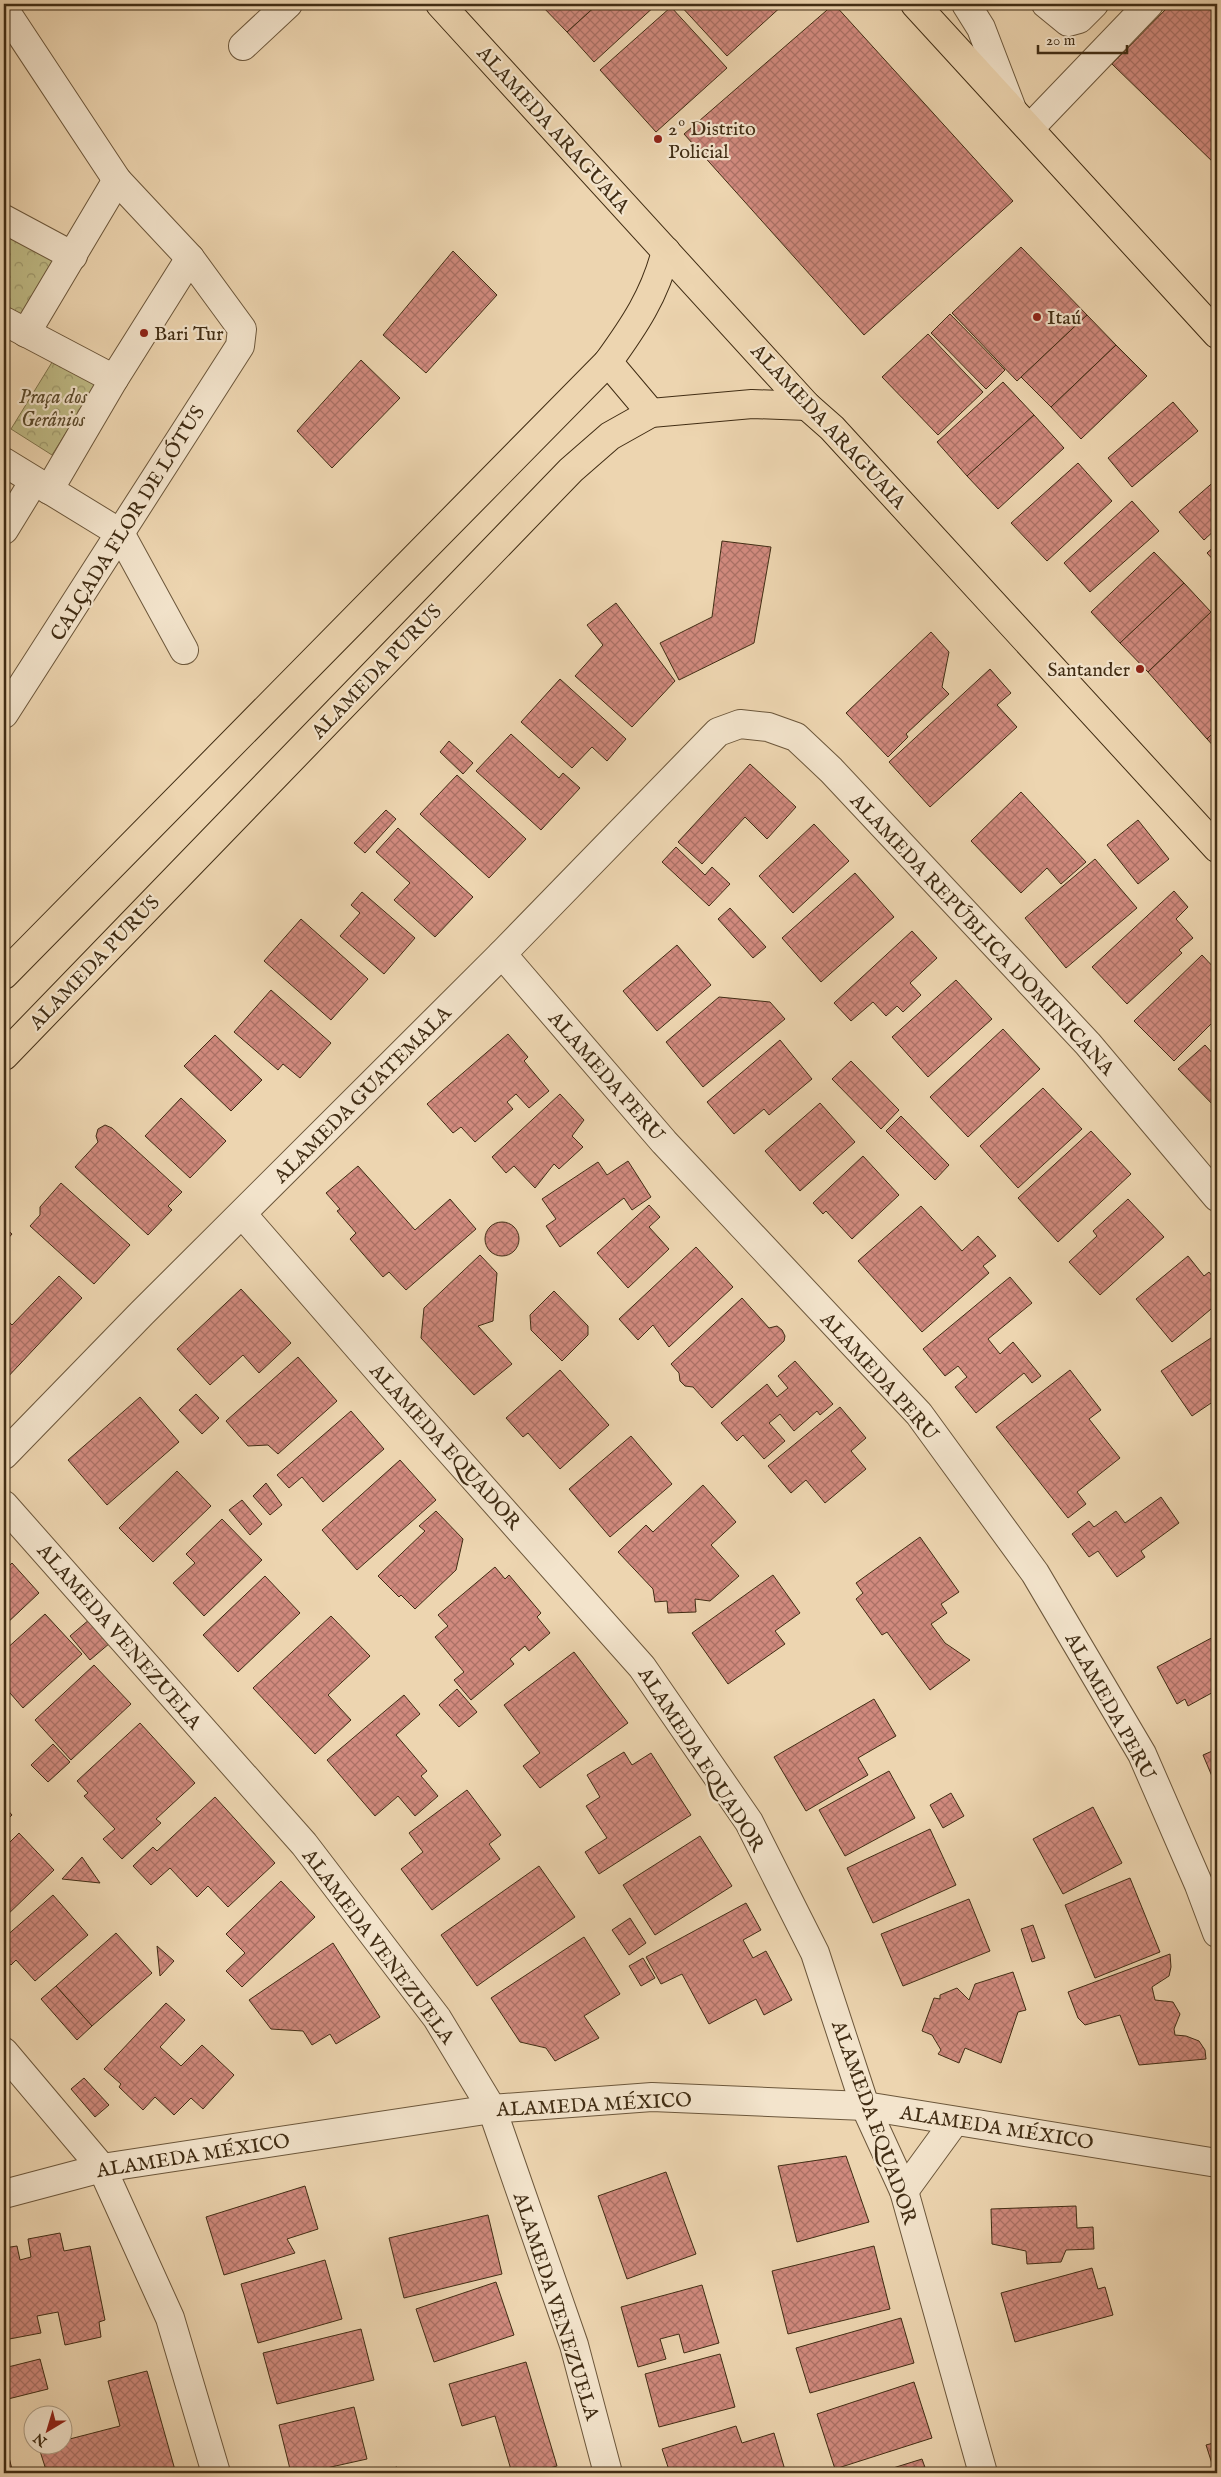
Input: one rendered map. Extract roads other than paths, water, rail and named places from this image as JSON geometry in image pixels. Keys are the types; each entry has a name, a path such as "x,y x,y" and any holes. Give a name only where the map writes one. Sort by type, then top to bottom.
{"main road":[{"name":"ALAMEDA ARAGUAIA","path":"440,4 807,406 832,428 1217,848"},
{"path":"915,4 1217,334"},
{"path":"4,975 608,362 642,315 661,272 666,251"},
{"path":"608,362 651,413"},
{"name":"ALAMEDA PURUS","path":"8,1043 571,470 610,436 651,413 752,404 807,406"}],"street":[{"path":"243,46 288,4"},
{"path":"966,4 982,28 1021,119 1149,4"},
{"path":"1046,4 1068,22 1079,19 1094,4"},
{"path":"4,530 42,485 114,379 190,258 117,180 5,15"},
{"path":"114,379 15,327 72,256 117,180"},
{"path":"4,219 72,256"},
{"name":"CALÇADA FLOR DE LÓTUS","path":"4,714 12,686 120,533 240,346 242,329 190,258"},
{"path":"4,462 120,533 184,650"},
{"name":"ALAMEDA REPÚBLICA DOMINICANA","path":"718,732 740,724 768,727 796,737 831,770 1088,1044 1217,1198"},
{"name":"ALAMEDA GUATEMALA","path":"4,1455 142,1313 243,1215 502,954 718,732"},
{"name":"ALAMEDA PERU","path":"502,954 664,1142 919,1414 1035,1572 1142,1754 1199,1885 1217,1933"},
{"name":"ALAMEDA EQUADOR","path":"243,1215 404,1400 642,1667 749,1822 811,1944 865,2106 904,2191 982,2473"},
{"name":"ALAMEDA VENEZUELA","path":"4,1504 304,1844 437,2018 492,2109 574,2345 608,2473"},
{"path":"4,2052 102,2168 170,2318 216,2473"},
{"name":"ALAMEDA MÉXICO","path":"4,2194 102,2168 492,2109 652,2097 865,2106 1217,2164"},
{"path":"879,2136 892,2110"},
{"path":"904,2191 955,2121"}],"place":[{"name":"2º Distrito Policial","path":"658,139"},
{"name":"Itaú","path":"1037,317"},
{"name":"Bari Tur","path":"144,333"},
{"name":"Santander","path":"1140,669"}],"park label":[{"name":"Praça dos Gerânios","path":"53,408"}]}
